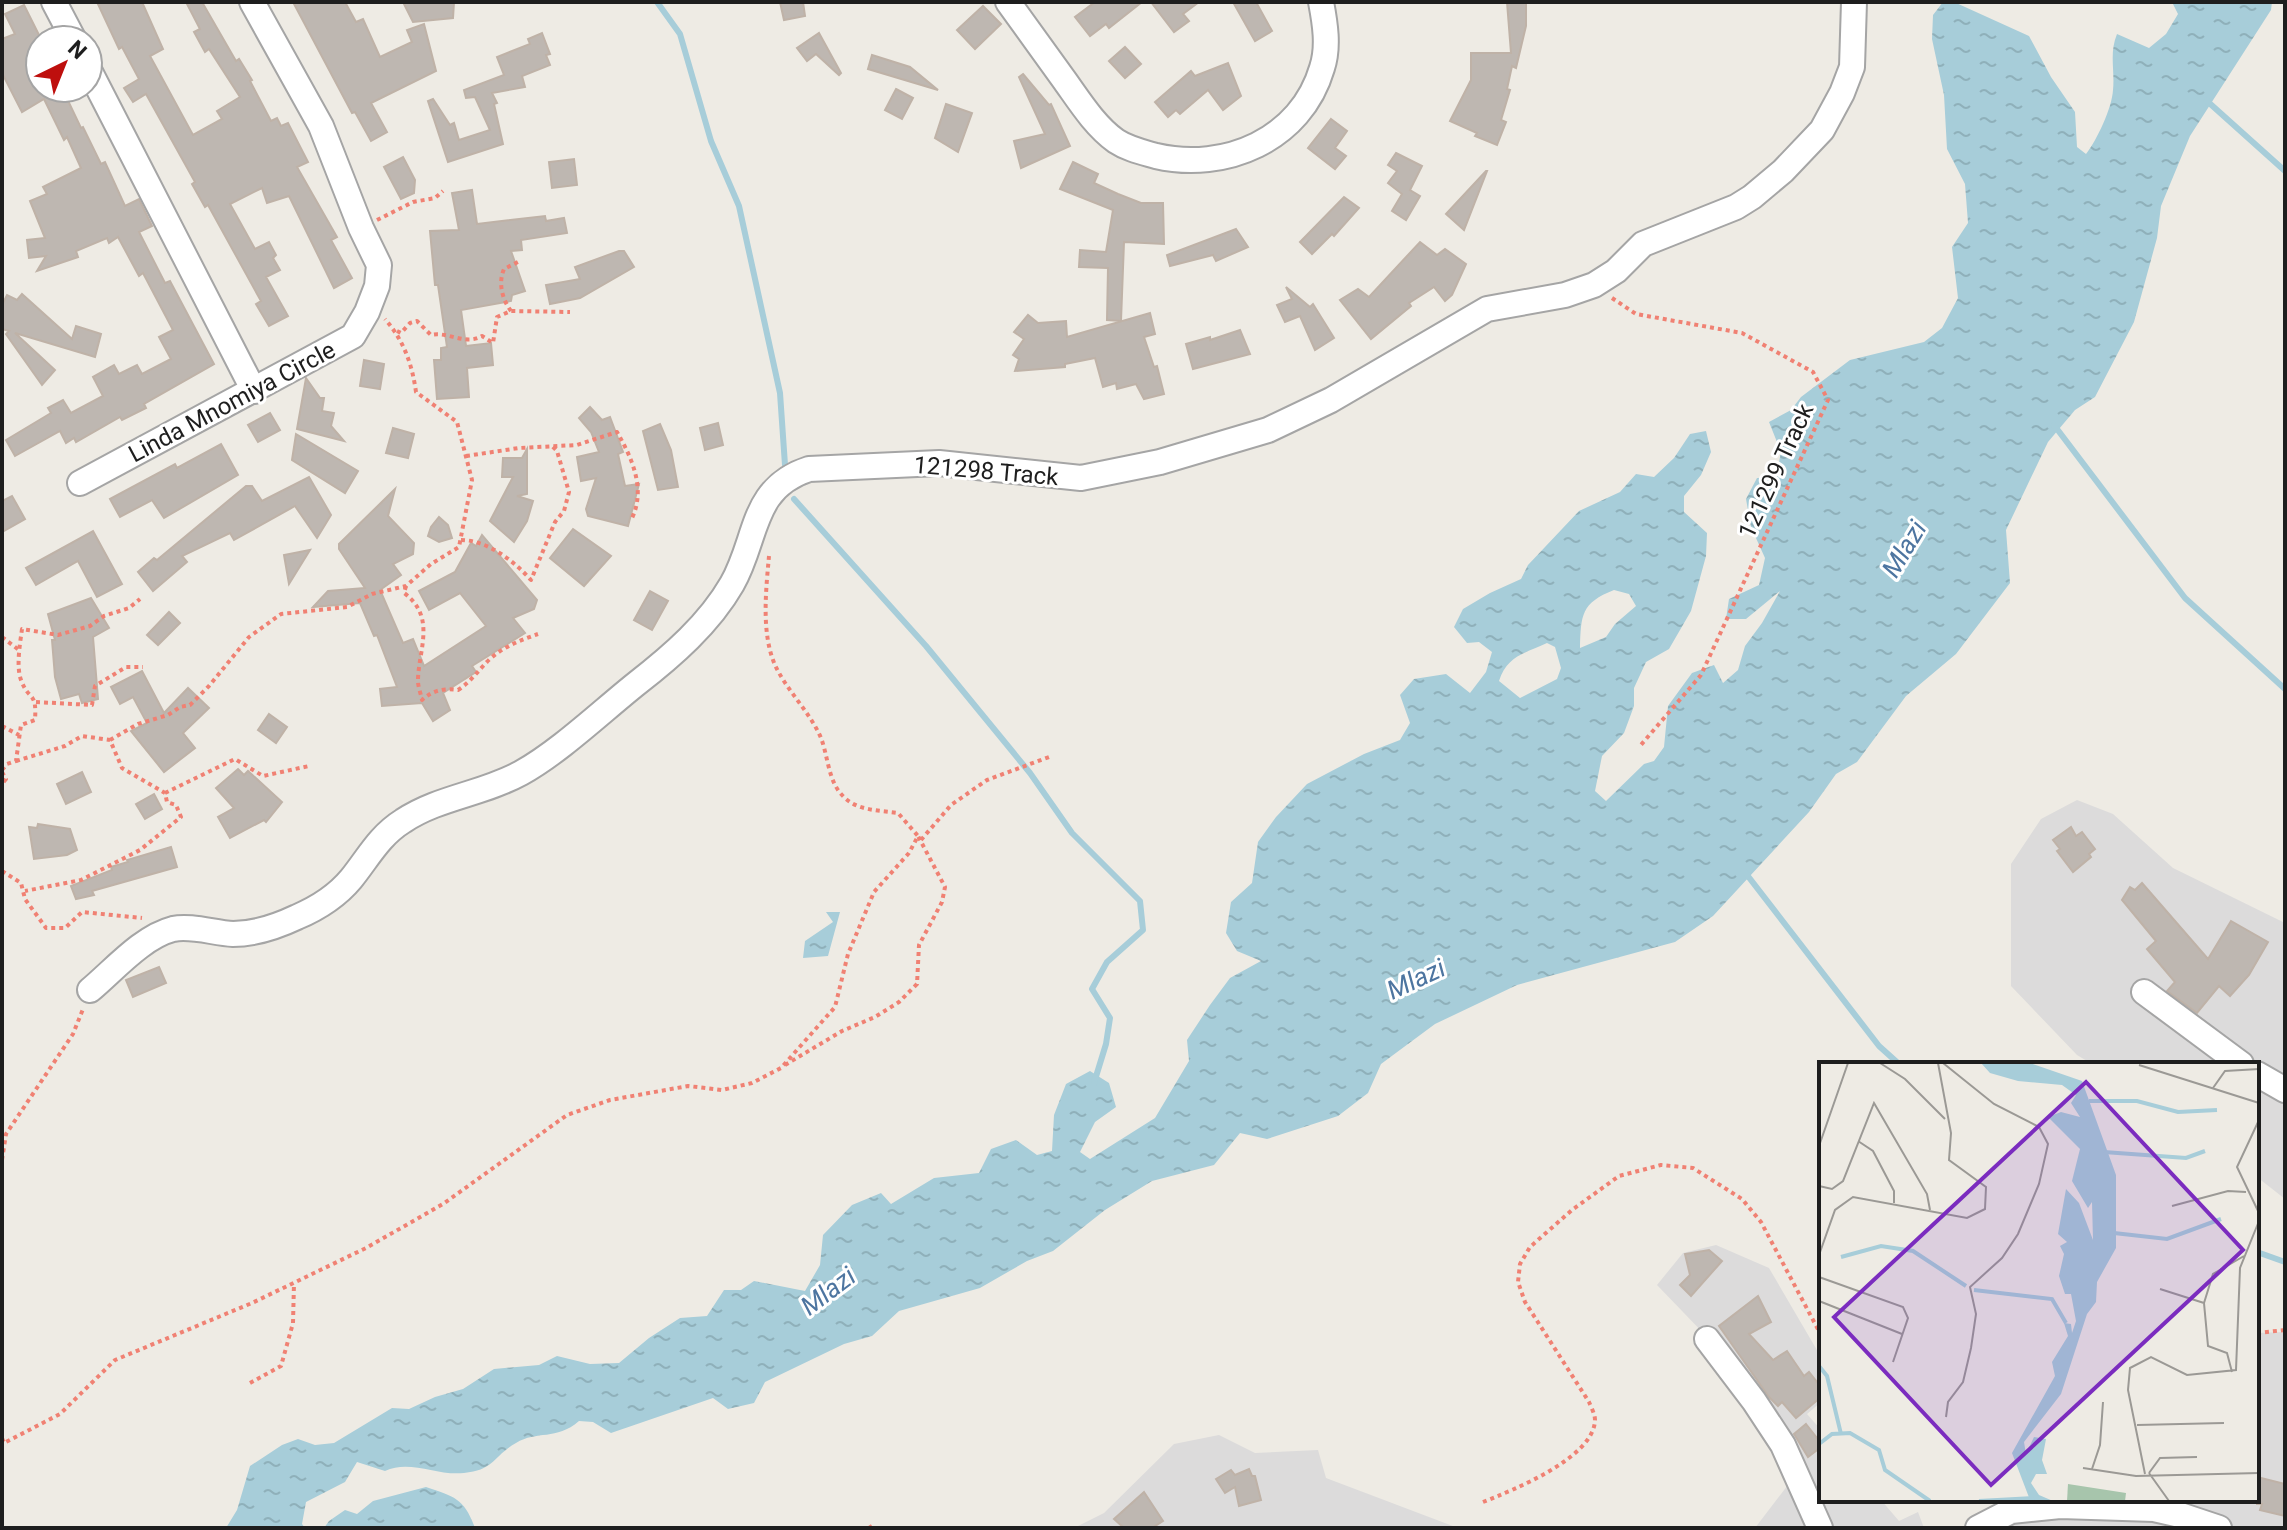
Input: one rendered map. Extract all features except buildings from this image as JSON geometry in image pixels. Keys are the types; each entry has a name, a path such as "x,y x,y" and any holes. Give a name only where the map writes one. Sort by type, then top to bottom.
{"street":[{"path":"54,2 66,24"},
{"name":"Linda Mnomiya Circle","path":"80,483 353,336 377,286 379,265 321,126 252,2"},
{"path":"1008,2 1103,131 1130,148 1193,162 1252,149 1271,138 1308,98 1325,55 1321,2"},
{"name":"121298 Track","path":"90,990 139,948 166,931 185,928 235,934 258,931 296,918 329,901 351,880 382,837 403,820 434,805 490,788 523,772 654,670 699,628 732,584 756,517 780,483 794,474 809,469 939,463 1081,478 1160,462 1268,430 1331,400 1487,309 1565,295 1594,285 1616,271 1643,244 1725,212 1752,197 1783,171 1822,130 1842,93 1852,67 1854,2"},
{"path":"104,99 254,391"},
{"path":"2144,992 2238,1062"},
{"path":"2259,1075 2285,1090"},
{"path":"1707,1339 1783,1445 1820,1528"},
{"path":"1978,1528 2011,1511 2060,1506 2154,1509 2219,1528"}],"path":[{"path":"361,228 413,202 435,198 443,191"},
{"path":"511,311 505,302 500,278 504,269 518,262"},
{"name":"121299 Track","path":"1594,285 1636,314 1742,333 1813,372 1828,400 1701,675 1640,746"},
{"path":"2,784 6,779 2,771 7,764 65,746 82,736 110,740 138,724 190,705 249,637 281,614 347,607 372,594 406,586 431,564 459,547 472,480 457,422 416,392 411,362 394,330 370,304"},
{"path":"394,330 401,333 410,323 417,321 431,335 441,333 475,341 482,336 493,343 497,317 511,311 570,312"},
{"path":"466,456 550,445 577,445 617,432 631,457 638,488 639,503 632,518"},
{"path":"461,540 474,540 501,555 519,566 531,580 555,522 564,511 569,492 557,451 550,445"},
{"path":"2,1438 4,1443 60,1414 115,1360 252,1303 366,1248 443,1204 567,1115 610,1100 688,1086 722,1090 752,1083 842,1031 875,1017 899,1002 917,984 919,945 942,902 945,887 920,838 898,813 858,808 840,794 829,769 821,737 775,664 768,630 766,593 769,549"},
{"path":"406,586 404,593 417,608 425,642 418,683 422,700 431,692 458,690 472,681 494,655 538,634"},
{"path":"16,761 21,725 35,720 36,702 21,680 19,650 22,629 58,635 90,626 104,616 129,608 140,599"},
{"path":"2,637 19,650"},
{"path":"36,702 92,705 95,686 126,667 143,667"},
{"path":"2,726 19,735"},
{"path":"25,891 81,880 140,850 181,817 176,805 167,802 165,793 122,768 110,740"},
{"path":"781,1068 835,1007 848,954 874,892 920,838 951,805 987,780 1049,757"},
{"path":"165,793 235,759 263,776 309,766"},
{"path":"2,871 21,883 25,899 46,928 65,928 82,912 147,918"},
{"path":"2,1160 6,1134 73,1034 90,990"},
{"path":"1483,1502 1561,1464 1590,1435 1595,1419 1589,1402 1525,1302 1518,1282 1520,1264 1530,1247 1572,1210 1619,1176 1661,1165 1693,1168 1742,1199 1761,1222 1819,1331"},
{"path":"250,1383 281,1366 293,1323 294,1283"},
{"path":"2259,1333 2285,1330"}],"shaded area":[{"path":"2077,800 2113,814 2173,868 2285,923 2285,1199 2259,1179 2259,1062 2089,1062 2077,1055 2011,986 2011,864 2041,819"},
{"path":"1716,1245 1769,1268 1819,1354 1819,1404 1807,1414 1819,1428 1819,1502 1883,1502 1899,1521 1918,1512 1924,1528 1755,1528 1797,1473 1709,1339 1657,1285 1683,1253"},
{"path":"2285,1332 2285,1528 1981,1528 2029,1502 2259,1502 2259,1333"},
{"path":"1219,1435 1255,1453 1318,1450 1326,1478 1458,1528 1074,1528 1104,1513 1174,1444"}],"water":[{"name":"Mlazi","path":"1943,2 1954,2 2029,36 2051,77 2075,112 2077,147 2086,154 2110,106 2113,48 2117,34 2149,48 2166,34 2178,14 2172,2 2272,2 2271,10 2190,136 2161,206 2157,238 2134,322 2095,397 2075,410 2048,442 2006,530 2010,583 1956,654 1906,696 1857,762 1836,774 1809,812 1713,916 1675,942 1517,985 1435,1024 1381,1064 1368,1093 1338,1116 1267,1139 1240,1133 1214,1165 1152,1181 1105,1210 1053,1251 1027,1261 980,1288 899,1311 872,1336 844,1344 765,1382 754,1403 728,1409 713,1398 611,1433 593,1422 579,1421 562,1431 524,1439 508,1448 488,1466 464,1473 414,1467 385,1471 357,1462 345,1482 306,1502 302,1524 305,1528 226,1528 237,1510 250,1466 282,1445 298,1439 315,1445 334,1443 392,1408 409,1409 463,1389 494,1369 539,1365 557,1356 590,1364 619,1363 680,1318 707,1316 724,1290 741,1290 754,1281 805,1291 820,1265 823,1235 852,1205 881,1193 891,1204 934,1178 979,1173 991,1149 1016,1140 1037,1155 1052,1151 1054,1115 1066,1084 1090,1071 1109,1083 1116,1107 1095,1122 1080,1152 1090,1159 1155,1118 1189,1061 1187,1040 1210,1005 1230,978 1261,961 1237,951 1226,933 1231,902 1252,883 1258,842 1276,817 1307,784 1364,754 1400,740 1410,723 1400,695 1414,679 1446,674 1470,693 1486,672 1492,652 1479,642 1467,643 1454,627 1463,609 1521,579 1528,565 1579,511 1620,492 1636,474 1654,477 1674,458 1690,434 1706,431 1711,452 1701,475 1684,496 1684,512 1707,533 1706,556 1691,611 1669,649 1646,662 1634,688 1634,706 1624,733 1602,756 1595,791 1606,801 1644,764 1654,761 1664,747 1668,706 1692,673 1714,665 1723,683 1738,670 1745,646 1780,591 1746,619 1726,619 1729,599 1759,585 1765,558 1751,527 1746,499 1757,478 1776,477 1781,452 1769,422 1791,410 1801,397 1850,360 1924,342 1942,328 1958,298 1952,247 1968,223 1965,184 1947,149 1944,95 1932,39 1933,15","holes":["1614,590 1629,594 1636,606 1615,624 1606,637 1580,648 1582,619 1589,605","1547,643 1555,647 1561,668 1557,679 1520,698 1499,681 1502,673 1518,656"]},
{"path":"826,912 840,912 828,956 803,958 805,941 833,922"},
{"path":"426,1487 462,1504 475,1528 324,1528 345,1510 357,1514 373,1501"}],"waterway":[{"path":"657,2 680,34 711,141 739,206 780,393 785,465"},
{"path":"2207,101 2285,171"},
{"path":"2054,425 2185,598 2285,689"},
{"path":"794,499 926,646 1030,773 1072,833 1140,901 1143,930 1107,962 1092,989 1110,1018 1094,1083"},
{"path":"1744,871 1879,1046 1897,1062"},
{"path":"2259,1253 2285,1262"}]}
